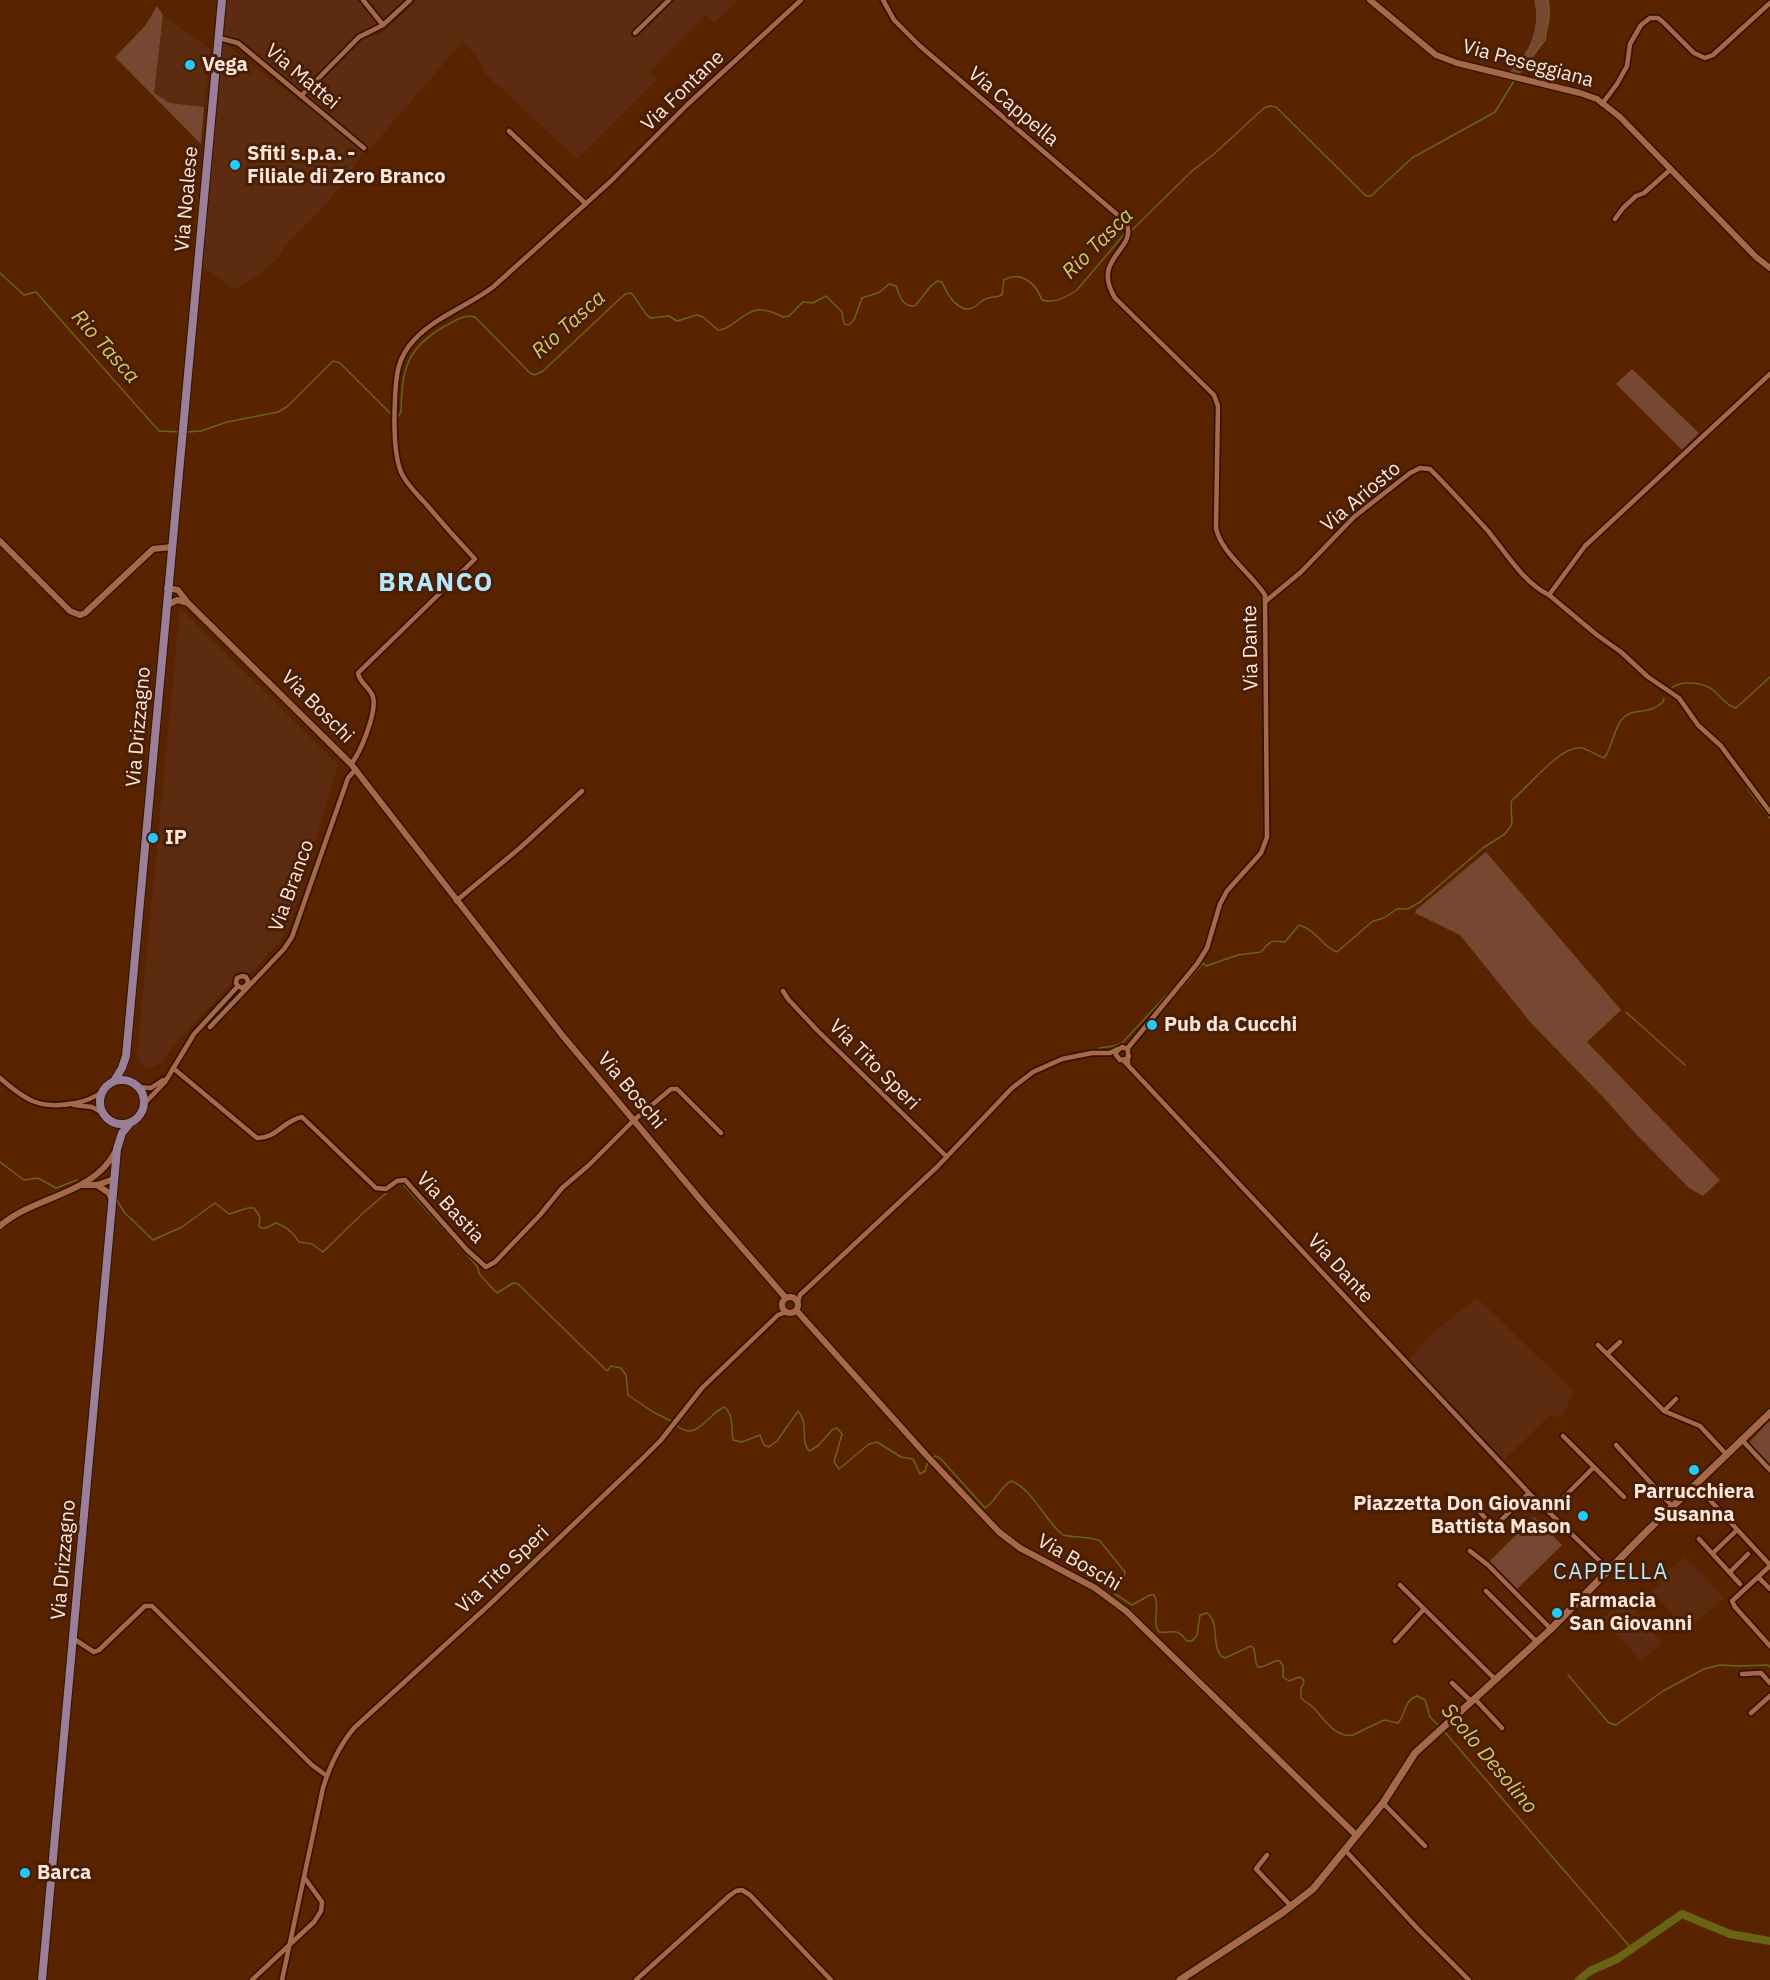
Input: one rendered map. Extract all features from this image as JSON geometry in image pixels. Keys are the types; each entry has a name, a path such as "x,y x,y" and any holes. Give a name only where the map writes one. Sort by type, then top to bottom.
{"main road":[{"name":"Via Noalese","path":"185,400 222,0"},
{"name":"Via Drizzagno","path":"114,1081 126,1056 185,400"},
{"name":"Via Drizzagno","path":"126,1056 129,1075 136,1085"},
{"path":"127,1080 136,1085 144,1098 144,1104 137,1118 130,1122 116,1123 110,1120 103,1113 100,1099 102,1092 114,1081 127,1080"},
{"name":"Via Drizzagno","path":"42,1980 117,1146 115,1130 110,1120"},
{"name":"Via Drizzagno","path":"117,1146 130,1122"},
{"path":"1180,1980 1313,1889 1383,1803 1408,1761 1445,1724 1551,1629 1672,1506 1770,1413"}],"street":[{"path":"363,0 383,25"},
{"path":"302,96 359,37 383,25 411,0"},
{"path":"635,33 669,0"},
{"name":"Via Fontane","path":"475,300 493,287 586,204 687,105 801,0"},
{"name":"Via Cappella","path":"883,0 894,20 920,46 1123,219 1128,232"},
{"name":"Via Peseggiana","path":"1370,0 1436,56 1580,93 1602,104 1620,117 1770,268"},
{"path":"1602,104 1627,66 1630,44 1641,24 1650,18 1658,18 1664,22 1694,53 1705,58 1713,55 1770,3"},
{"name":"Via Mattei","path":"218,38 238,43 364,148"},
{"path":"509,131 586,204"},
{"path":"1616,219 1623,208 1636,196 1644,193 1671,169"},
{"name":"Via Dante","path":"1127,1048 1197,964 1207,948 1220,903 1227,891 1261,853 1267,837 1265,595 1218,538 1216,528 1218,406 1214,395 1115,298 1108,286 1107,275 1110,266 1128,232"},
{"name":"Via Branco","path":"210,1027 292,938 348,778 373,717 374,698 361,683 358,673 475,559 404,479 397,457 394,411 397,371 402,354 430,327 475,300"},
{"path":"1550,595 1585,546 1770,374"},
{"name":"Via Ariosto","path":"1266,601 1300,572 1354,518 1410,473 1420,468 1430,469 1461,500 1533,584 1621,652 1648,677 1679,698 1698,725 1721,746 1770,812"},
{"path":"0,541 70,611 80,615 85,613 153,549 172,547"},
{"name":"Via Boschi","path":"169,570 178,590 188,603 353,767 562,1035 634,1120 794,1298"},
{"path":"167,588 178,590"},
{"name":"Via Boschi","path":"167,588 188,603"},
{"path":"166,606 172,601 181,599"},
{"path":"456,901 521,847 582,791"},
{"path":"144,1104 160,1087 194,1034 238,986"},
{"name":"Via Tito Speri","path":"783,991 818,1030 947,1157"},
{"path":"794,1298 796,1310 794,1312 784,1309 782,1302 794,1298 947,1157 1012,1088 1033,1072 1062,1059 1092,1053 1110,1053 1122,1047 1127,1048 1128,1065"},
{"path":"1118,1049 1116,1054 1120,1059"},
{"path":"1110,1053 1120,1059 1129,1056"},
{"name":"Via Dante","path":"1120,1059 1529,1493 1609,1569"},
{"name":"Via Bastia","path":"172,1068 257,1138 271,1136 290,1121 302,1117 376,1188 386,1189 397,1181 405,1180 467,1250 486,1267 495,1262 540,1215 562,1188 589,1165 634,1120"},
{"path":"136,1085 151,1088 167,1076"},
{"path":"0,1078 19,1094 39,1104 92,1107 103,1113"},
{"path":"634,1120 664,1094 671,1089 677,1089 721,1132"},
{"path":"68,1105 93,1098 102,1092"},
{"path":"0,1226 15,1215 79,1186 106,1167 117,1146"},
{"path":"79,1186 97,1185 114,1179"},
{"path":"97,1185 109,1193 112,1200"},
{"name":"Via Tito Speri","path":"282,1980 327,1776 342,1742 354,1728 489,1605 640,1461 702,1388 784,1309"},
{"name":"Via Boschi","path":"796,1310 927,1456 999,1532 1020,1548 1095,1588 1126,1611 1356,1835"},
{"path":"1607,1354 1620,1342"},
{"path":"1598,1345 1664,1411 1700,1426 1726,1454"},
{"path":"1664,1411 1676,1399"},
{"path":"1563,1436 1624,1497"},
{"path":"1742,1439 1770,1470"},
{"path":"1616,1445 1672,1506"},
{"path":"1549,1512 1594,1467"},
{"path":"1695,1484 1770,1565 1732,1602 1770,1646"},
{"path":"1470,1502 1494,1527 1529,1493"},
{"path":"1713,1553 1737,1530"},
{"path":"1700,1539 1740,1584"},
{"path":"1470,1551 1488,1565 1551,1629"},
{"path":"1730,1572 1748,1554"},
{"path":"1758,1577 1770,1589"},
{"path":"1400,1585 1495,1680"},
{"path":"1486,1591 1537,1642"},
{"path":"74,1639 90,1652 99,1650 145,1606 152,1606 312,1765 327,1776"},
{"path":"1395,1641 1424,1609"},
{"path":"1742,1674 1761,1673 1770,1683"},
{"path":"1452,1683 1502,1728"},
{"path":"1751,1713 1770,1696"},
{"path":"1383,1803 1425,1846"},
{"path":"1345,1850 1469,1980"},
{"path":"1268,1856 1256,1869 1291,1906"},
{"path":"252,1980 314,1922 321,1911 322,1902 304,1877"},
{"path":"636,1980 729,1896 742,1890 750,1895 831,1980"}],"shaded area":[{"path":"225,0 407,0 380,24 348,44 298,93 221,32"},
{"path":"418,0 737,0 715,23 706,15 650,71 657,79 577,159 486,74 474,53 462,42 368,151 364,150 344,182 320,211 286,245 278,258 257,276 233,290 200,263 220,40 299,101 307,96 361,39 381,34"},
{"path":"1534,0 1549,0 1549,23 1546,33 1531,61 1516,78 1507,76 1523,56 1534,34 1536,20"},
{"path":"157,6 163,15 154,93 170,103 204,107 201,144 115,57 145,26"},
{"path":"163,15 210,49 204,107 170,103 154,93"},
{"path":"1632,369 1699,433 1682,450 1616,384"},
{"path":"180,608 338,765 293,915 280,941 250,974 235,980 173,1046 161,1063 149,1069 142,1065 137,1057"},
{"path":"1486,852 1621,1010 1587,1042 1720,1180 1703,1196 1689,1188 1531,1023 1460,935 1415,913"},
{"path":"1477,1298 1574,1392 1558,1419 1551,1414 1504,1460 1409,1359 1434,1332"},
{"path":"1770,1420 1770,1464 1749,1443"},
{"path":"1534,1517 1562,1545 1517,1589 1489,1562"},
{"path":"1685,1557 1724,1598 1687,1630 1652,1591 1659,1585 1663,1575"},
{"path":"1626,1599 1662,1643 1641,1661 1604,1617"}],"waterway":[{"name":"Rio Tasca","path":"1516,76 1545,40 1549,15 1548,0"},
{"name":"Rio Tasca","path":"1131,231 1192,171 1264,108 1276,107 1366,196 1371,196 1412,158 1495,112 1514,81"},
{"name":"Rio Tasca","path":"397,416 401,411 405,372 414,352 432,334 463,317 475,317 530,373 535,375 543,371 625,294 631,293 650,318 669,316 677,321 697,315 703,317 718,330 726,328 756,310 783,317 789,316 803,302 813,303 826,296 842,312 844,324 849,325 854,320 862,298 880,292 889,284 896,286 904,303 915,306 930,287 937,281 942,282 955,303 965,309 970,309 983,300 1002,295 1004,280 1017,277 1028,280 1042,300 1051,301 1077,290 1126,232"},
{"name":"Rio Tasca","path":"0,273 24,295 36,292 159,431 180,432"},
{"name":"Rio Tasca","path":"187,432 201,431 227,422 278,412 288,406 333,361 340,363 392,415"},
{"path":"1671,688 1686,683 1703,685 1736,708 1770,677"},
{"path":"1181,989 1203,963 1206,966 1238,955 1261,952 1271,942 1285,942 1299,925 1305,927 1337,952 1373,921 1384,918 1397,909 1408,909 1420,902 1483,848 1505,834 1512,824 1512,800 1545,768 1564,753 1574,749 1582,748 1604,758 1623,718 1632,713 1652,709 1663,702 1664,698"},
{"path":"1747,788 1770,818"},
{"path":"1099,1048 1122,1043 1176,985"},
{"path":"1626,1012 1685,1065"},
{"name":"Scolo Desolino","path":"0,1162 24,1180 38,1178 56,1188 77,1180"},
{"name":"Scolo Desolino","path":"400,1181 477,1266 480,1275 497,1293 513,1283 518,1284 607,1371 611,1366 621,1368 626,1375 628,1395 673,1422"},
{"name":"Scolo Desolino","path":"117,1200 124,1212 153,1240 182,1227 215,1203 229,1214 254,1208 260,1217 259,1226 261,1228 276,1223 280,1224 289,1230 299,1242 312,1244 323,1252 397,1184"},
{"name":"Scolo Desolino","path":"676,1425 683,1430 690,1431 701,1426 724,1407 731,1418 733,1440 742,1442 760,1435 764,1445 769,1447 777,1441 798,1411 802,1416 805,1441 809,1451 818,1446 832,1430 837,1428 842,1434 834,1462 839,1469 869,1444 877,1442 901,1457 913,1459 920,1474 925,1471 928,1461"},
{"name":"Scolo Desolino","path":"931,1458 936,1456 941,1459 985,1508 1011,1481 1019,1485 1032,1497 1050,1522 1063,1535 1100,1541 1125,1572 1124,1578 1115,1587 1115,1594 1132,1605 1154,1595 1159,1632 1177,1632 1187,1641 1192,1641 1197,1635 1200,1615 1207,1613 1215,1628 1216,1645 1221,1656 1225,1658 1251,1646 1254,1649 1258,1667 1280,1661 1283,1666 1283,1677 1289,1681 1299,1677 1303,1679 1301,1698 1313,1707 1330,1727 1341,1734 1353,1735 1384,1720 1398,1723 1407,1704 1417,1696 1425,1700 1430,1717 1440,1727"},
{"path":"1568,1675 1609,1723 1616,1725 1663,1691 1704,1669 1720,1665 1768,1665 1770,1667"},
{"name":"Scolo Desolino","path":"1443,1730 1631,1948"},
{"path":"1579,1980 1590,1971 1617,1959 1682,1914 1730,1934 1770,1941"}],"place":[{"name":"Vega","path":"190,65"},
{"name":"Sfiti s.p.a. - Filiale di Zero Branco","path":"235,165"},
{"name":"IP","path":"153,838"},
{"name":"Pub da Cucchi","path":"1152,1025"},
{"name":"Parrucchiera Susanna","path":"1694,1470"},
{"name":"Piazzetta Don Giovanni Battista Mason","path":"1583,1516"},
{"name":"Farmacia San Giovanni","path":"1557,1613"},
{"name":"Barca","path":"25,1873"}],"district":[{"name":"BRANCO","path":"436,583"},
{"name":"CAPPELLA","path":"1611,1573"}]}
